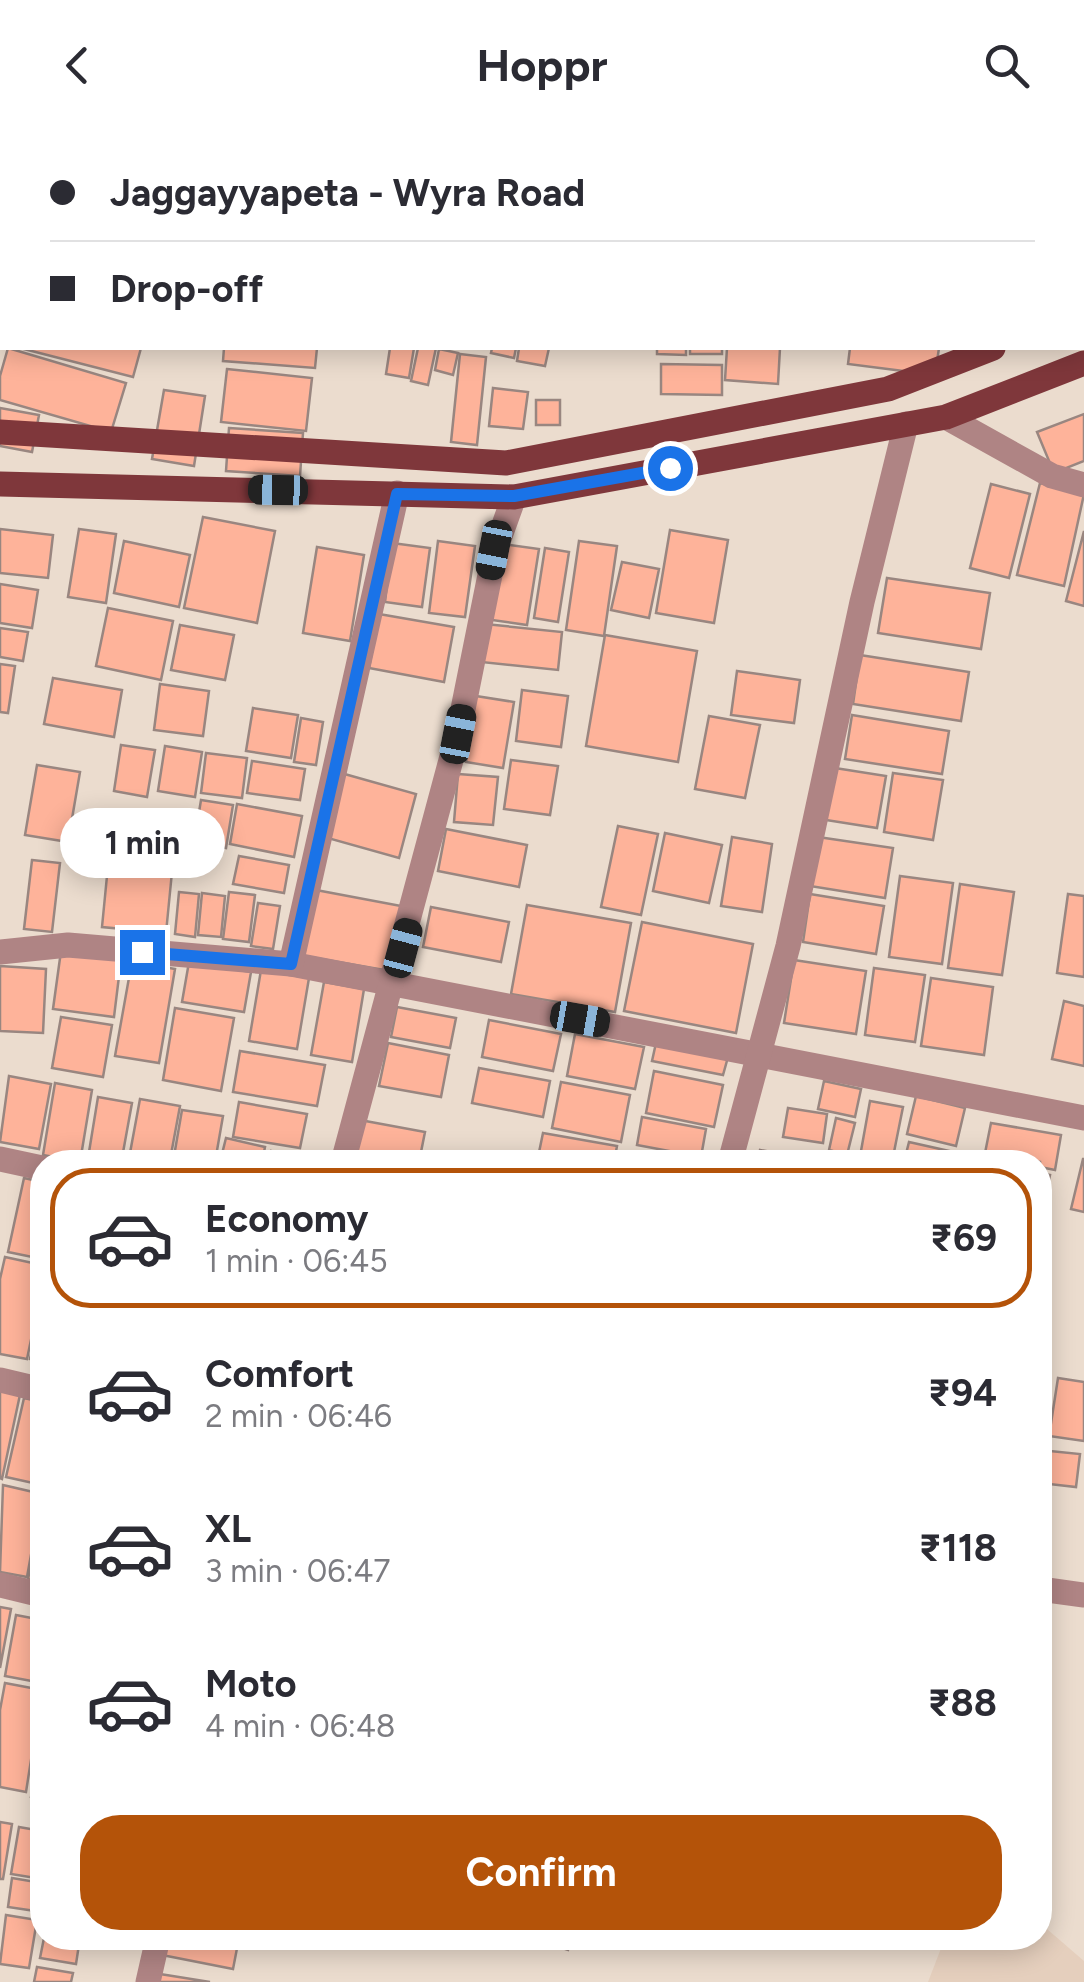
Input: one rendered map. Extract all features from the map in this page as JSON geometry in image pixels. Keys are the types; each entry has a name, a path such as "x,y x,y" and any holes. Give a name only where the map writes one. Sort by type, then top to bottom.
{"main road":[{"path":"0,432 506,463 888,389 988,350"},
{"path":"0,484 514,496 946,416 1084,363"}],"street":[{"path":"946,416 1052,476 1084,484"},
{"path":"733,1150 788,946 862,602 906,424"},
{"path":"291,964 397,494"},
{"path":"346,1150 458,734 494,550 514,496"},
{"path":"0,952 68,945 291,964 1084,1118"},
{"path":"0,1159 30,1165"},
{"path":"0,1380 30,1387"},
{"path":"0,1585 30,1593"},
{"path":"1052,1591 1084,1595"},
{"path":"148,1982 155,1950"}],"shaded area":[{"path":"1052,1933 1084,1961 1084,1982 928,1982 940,1950 1052,1950"}],"building":[{"path":"7,350 15,350 126,383 111,432 0,400 0,376"},
{"path":"28,350 140,350 133,377"},
{"path":"224,350 317,350 315,368 223,361"},
{"path":"390,350 414,350 409,378 386,374"},
{"path":"418,350 436,350 428,385 411,381"},
{"path":"439,350 458,353 453,375 435,370"},
{"path":"492,350 516,350 514,358 491,353"},
{"path":"519,350 549,350 545,366 517,361"},
{"path":"657,350 686,350 686,355 657,354"},
{"path":"690,350 722,350 722,354 690,354"},
{"path":"727,350 780,350 778,384 725,380"},
{"path":"850,350 939,350 935,375 848,364"},
{"path":"460,354 486,357 477,445 451,442"},
{"path":"661,364 722,365 722,395 661,394"},
{"path":"227,369 312,378 306,431 221,422"},
{"path":"493,388 528,392 523,429 489,426"},
{"path":"164,390 205,396 194,466 152,459"},
{"path":"536,400 560,400 560,425 536,425"},
{"path":"0,408 39,415 32,452 0,446"},
{"path":"1084,414 1084,461 1054,473 1037,432"},
{"path":"229,428 303,433 300,476 226,471"},
{"path":"1040,483 1084,494 1064,586 1017,575"},
{"path":"991,484 1030,494 1009,578 970,568"},
{"path":"203,517 275,531 257,623 184,608"},
{"path":"0,529 53,535 48,578 0,573"},
{"path":"79,529 116,534 106,603 68,597"},
{"path":"670,530 728,540 714,623 656,613"},
{"path":"1084,531 1084,606 1066,601"},
{"path":"124,541 190,555 179,607 114,593"},
{"path":"438,541 475,546 465,617 429,613"},
{"path":"579,541 617,546 604,636 566,630"},
{"path":"392,543 430,548 422,607 385,602"},
{"path":"503,544 539,549 527,625 492,620"},
{"path":"317,547 364,555 350,641 303,633"},
{"path":"545,548 569,552 558,622 534,618"},
{"path":"622,562 659,569 649,618 611,610"},
{"path":"887,578 990,593 981,649 878,633"},
{"path":"0,584 38,590 32,628 0,623"},
{"path":"108,608 173,621 161,680 96,666"},
{"path":"379,614 454,627 444,682 369,668"},
{"path":"485,624 562,632 558,670 481,662"},
{"path":"180,625 234,635 225,680 171,670"},
{"path":"0,628 28,632 23,661 0,657"},
{"path":"605,635 697,651 678,762 586,746"},
{"path":"860,655 969,672 961,721 853,704"},
{"path":"0,664 15,666 8,713 0,712"},
{"path":"737,671 800,680 794,723 731,715"},
{"path":"53,678 122,690 114,737 44,724"},
{"path":"160,684 209,691 203,736 154,730"},
{"path":"522,690 568,696 561,747 516,741"},
{"path":"476,696 514,702 503,768 466,762"},
{"path":"253,708 298,715 291,758 246,751"},
{"path":"852,715 949,731 942,774 845,759"},
{"path":"709,716 760,725 745,798 695,789"},
{"path":"301,718 323,722 316,765 294,762"},
{"path":"121,745 155,750 147,797 114,791"},
{"path":"165,746 202,752 195,797 158,791"},
{"path":"206,753 247,758 242,798 201,793"},
{"path":"511,760 558,766 550,815 504,809"},
{"path":"252,761 305,769 300,800 247,793"},
{"path":"37,765 80,772 68,842 25,835"},
{"path":"835,768 886,776 877,828 826,820"},
{"path":"341,773 416,794 399,858 324,837"},
{"path":"893,773 943,780 933,840 884,832"},
{"path":"458,774 498,777 493,825 454,822"},
{"path":"201,800 233,805 226,848 194,843"},
{"path":"237,804 302,816 294,857 230,844"},
{"path":"112,825 176,831 166,933 102,927"},
{"path":"618,826 658,834 641,915 601,907"},
{"path":"446,829 527,845 519,887 438,871"},
{"path":"665,833 722,845 709,903 653,891"},
{"path":"732,837 772,844 762,912 721,906"},
{"path":"818,837 893,848 885,898 810,886"},
{"path":"239,856 289,865 284,893 233,884"},
{"path":"32,860 60,863 52,932 24,929"},
{"path":"900,876 953,883 942,964 889,957"},
{"path":"960,884 1014,892 1002,975 948,968"},
{"path":"316,890 401,906 390,971 304,956"},
{"path":"179,892 199,894 195,937 175,934"},
{"path":"229,892 255,895 249,942 223,939"},
{"path":"202,893 225,896 221,937 198,935"},
{"path":"810,894 884,906 876,954 803,942"},
{"path":"1068,894 1084,896 1084,977 1057,973"},
{"path":"258,903 280,906 273,949 251,946"},
{"path":"527,905 631,923 615,1012 511,994"},
{"path":"431,907 509,922 501,962 423,947"},
{"path":"642,922 753,944 736,1033 624,1011"},
{"path":"61,951 121,960 114,1017 53,1009"},
{"path":"794,960 866,971 856,1034 784,1023"},
{"path":"132,961 175,969 159,1063 115,1056"},
{"path":"189,962 251,972 244,1012 182,1002"},
{"path":"0,966 46,969 43,1033 0,1031"},
{"path":"874,968 925,975 915,1042 865,1035"},
{"path":"261,970 309,978 297,1049 249,1041"},
{"path":"931,978 993,987 984,1055 921,1046"},
{"path":"324,982 364,989 352,1062 311,1055"},
{"path":"1064,1001 1084,1006 1084,1066 1052,1059"},
{"path":"397,1007 456,1018 450,1048 391,1037"},
{"path":"175,1008 234,1018 221,1091 163,1080"},
{"path":"61,1017 112,1025 103,1077 52,1068"},
{"path":"489,1020 561,1034 553,1071 482,1057"},
{"path":"575,1034 644,1047 635,1089 567,1076"},
{"path":"388,1043 449,1055 441,1097 379,1086"},
{"path":"656,1043 728,1057 723,1075 652,1061"},
{"path":"240,1051 325,1065 317,1106 233,1092"},
{"path":"479,1068 550,1081 543,1117 472,1103"},
{"path":"654,1071 723,1085 714,1127 646,1113"},
{"path":"9,1076 51,1084 39,1149 0,1142"},
{"path":"824,1081 861,1089 855,1117 818,1109"},
{"path":"561,1082 630,1095 621,1142 552,1128"},
{"path":"55,1083 92,1090 82,1150 44,1150"},
{"path":"916,1096 965,1108 956,1146 907,1134"},
{"path":"98,1097 132,1103 123,1150 89,1150"},
{"path":"140,1099 180,1106 172,1150 131,1150"},
{"path":"870,1101 903,1107 894,1150 861,1150"},
{"path":"239,1102 307,1114 300,1148 233,1137"},
{"path":"788,1108 827,1114 823,1143 783,1137"},
{"path":"182,1110 223,1116 217,1150 175,1150"},
{"path":"642,1117 706,1129 702,1150 637,1145"},
{"path":"836,1118 855,1123 848,1150 829,1150"},
{"path":"360,1120 425,1132 421,1150 354,1150"},
{"path":"991,1123 1061,1135 1055,1170 1052,1150 986,1150"},
{"path":"543,1133 617,1146 616,1150 539,1150"},
{"path":"226,1138 265,1147 264,1150 223,1150"},
{"path":"909,1142 945,1150 907,1150"},
{"path":"1084,1159 1084,1212 1071,1209"},
{"path":"24,1178 30,1179 30,1257 8,1252"},
{"path":"5,1257 30,1262 27,1359 0,1354 0,1279"},
{"path":"1058,1378 1084,1382 1084,1441 1052,1436"},
{"path":"0,1386 21,1390 2,1479 0,1478"},
{"path":"24,1398 30,1399 30,1482 6,1477"},
{"path":"1052,1451 1080,1454 1076,1487 1052,1484"},
{"path":"3,1485 30,1491 30,1560 27,1577 0,1572"},
{"path":"0,1607 11,1609 0,1668"},
{"path":"16,1615 30,1618 30,1681 5,1676"},
{"path":"5,1683 30,1688 30,1766 26,1792 0,1787 0,1710"},
{"path":"0,1822 12,1824 3,1879 0,1879"},
{"path":"19,1827 30,1829 30,1877 11,1874"},
{"path":"12,1878 30,1881 30,1910 8,1907"},
{"path":"6,1915 30,1919 29,1968 0,1964"},
{"path":"42,1950 78,1950 76,1964 40,1958"},
{"path":"163,1950 237,1950 233,1969 162,1955"},
{"path":"37,1967 73,1973 71,1982 34,1982"},
{"path":"160,1974 210,1982 159,1982"}],"route":[{"path":"142,952 291,964 397,494 514,496 670,468"}]}
